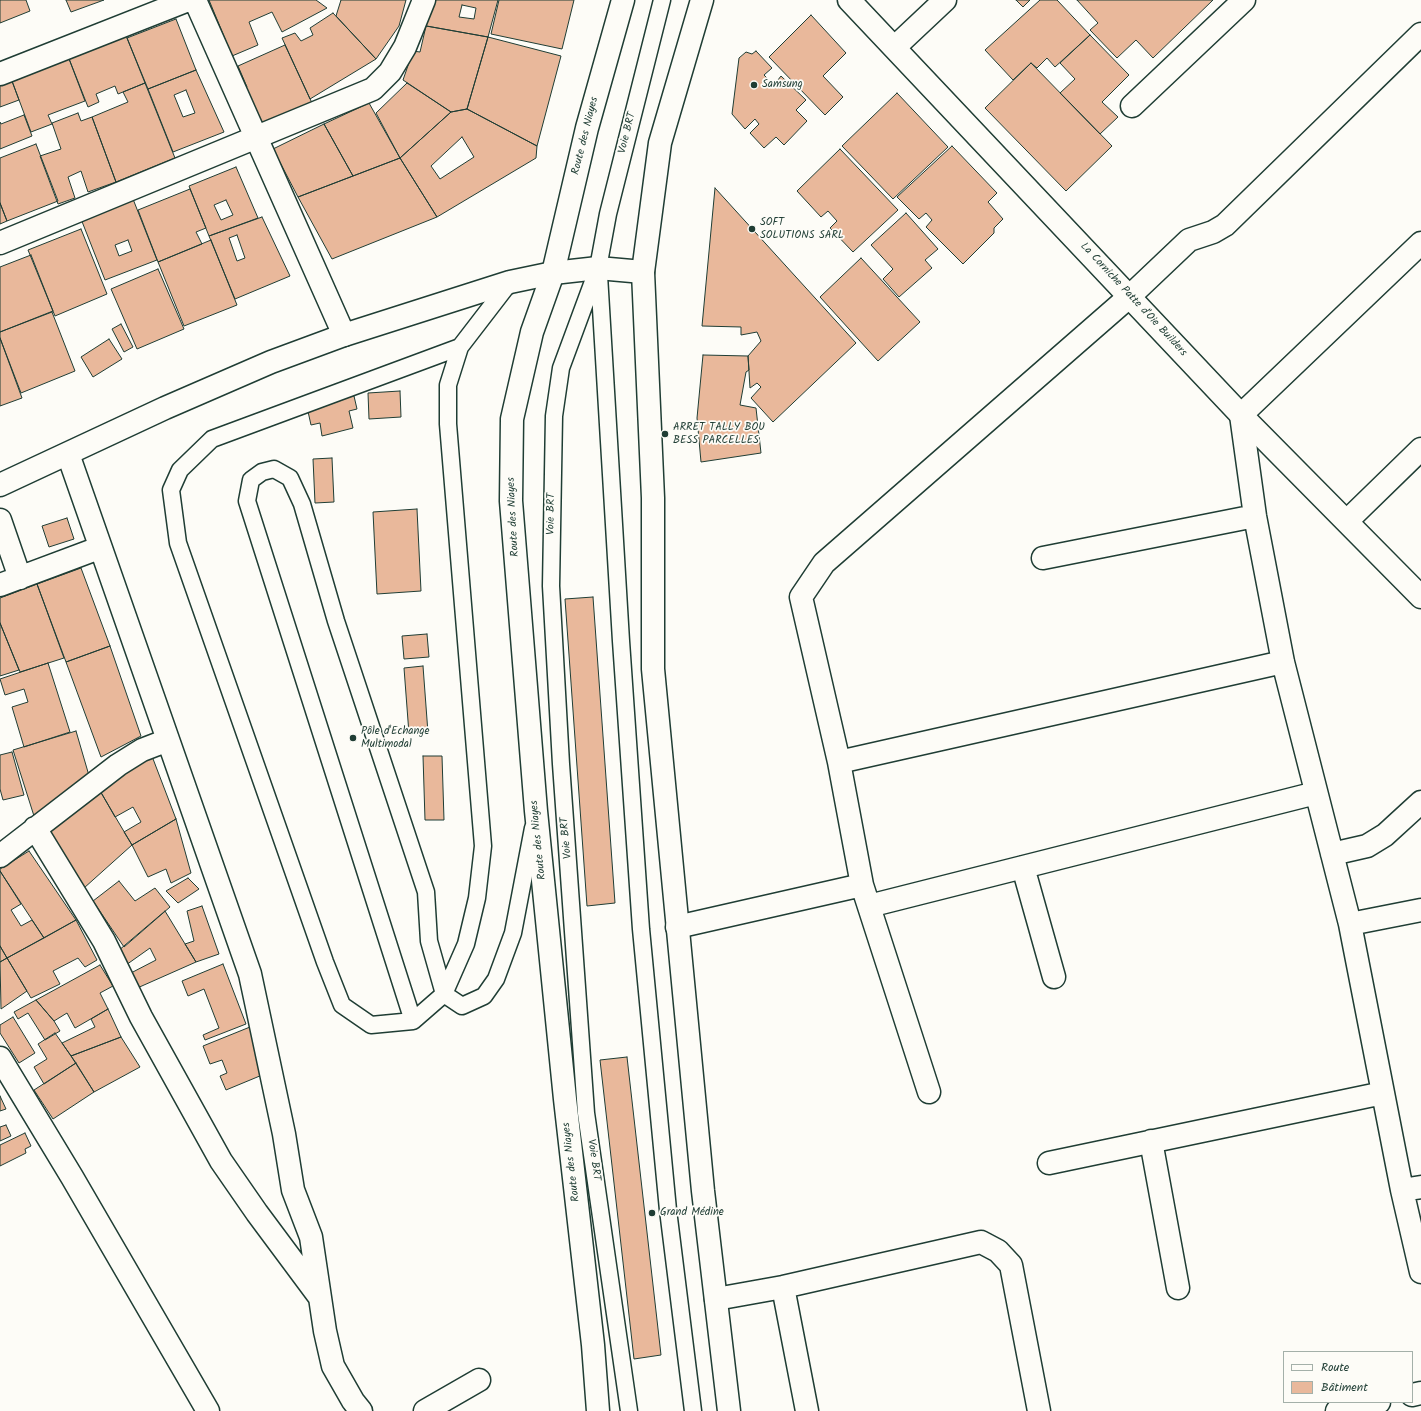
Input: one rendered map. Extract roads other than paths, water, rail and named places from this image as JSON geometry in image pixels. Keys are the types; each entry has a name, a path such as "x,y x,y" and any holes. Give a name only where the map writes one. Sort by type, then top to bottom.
{"street":[{"path":"0,74 188,0"},
{"path":"195,0 344,335"},
{"path":"0,243 373,89 390,72 405,47 424,0"},
{"name":"Route des Niayes","path":"598,1411 593,1345 565,1099 536,811 511,501 512,419 532,332 553,273 587,128 623,0"},
{"path":"702,0 660,143 643,272 653,498 653,669 676,927 729,1411"},
{"name":"La Corniche Patte d'Oie Builders","path":"848,0 895,47 1242,415 1421,597"},
{"path":"895,47 944,0"},
{"path":"1132,106 1244,0"},
{"path":"929,1092 862,884 839,762 801,597 824,563 1130,296 1189,240 1201,234 1213,232 1224,225 1421,34"},
{"path":"1421,243 1242,415 1255,516 1283,662 1350,924 1383,1093 1412,1188 1421,1272"},
{"path":"0,485 165,408 271,362 344,335 510,282 553,273 598,268 643,272"},
{"path":"1347,521 1421,449"},
{"path":"68,454 99,548 250,974 284,1134 294,1190 311,1238 325,1331 333,1366 353,1401 361,1411"},
{"path":"1043,558 1255,516"},
{"path":"0,520 20,578"},
{"path":"0,585 99,548"},
{"path":"839,762 1283,662"},
{"path":"0,856 118,765 142,750 168,740"},
{"path":"869,906 1316,793"},
{"path":"1332,854 1367,846 1385,835 1421,802"},
{"path":"35,828 104,941 141,1017 221,1161 257,1213 320,1297"},
{"path":"1023,868 1054,977"},
{"path":"676,927 862,884"},
{"path":"1350,924 1421,910"},
{"path":"0,1058 72,1177 208,1411"},
{"path":"1049,1163 1383,1093"},
{"path":"1151,1142 1178,1288"},
{"path":"716,1299 782,1288 981,1242 998,1251 1011,1265 1039,1411"},
{"path":"782,1288 807,1411"},
{"path":"425,1411 479,1380"},
{"path":"1337,1411 1374,1403"}],"lane":[{"name":"Voie BRT","path":"630,1411 586,1113 561,764 551,586 555,409 561,368 598,268 608,214 662,0"},
{"name":"Voie BRT","path":"598,268 621,648 641,929 668,1210 693,1411"},
{"path":"460,347 212,439 180,470 171,490 178,542 324,962 342,1004 371,1024 413,1021 444,994 466,944 477,898 483,846 448,424 448,385 460,347 510,282"},
{"path":"413,1021 247,501 251,480 262,472 274,469 290,478 302,504 336,621 426,892 429,941 444,994 462,1006 484,996 496,979 512,933 536,811"}],"place":[{"name":"Samsung","path":"754,85"},
{"name":"SOFT SOLUTIONS SARL","path":"752,229"},
{"name":"ARRET TALLY BOU BESS PARCELLES","path":"665,434"},
{"name":"Pôle d'Echange Multimodal","path":"353,738"},
{"name":"Grand Médine","path":"652,1213"}]}
